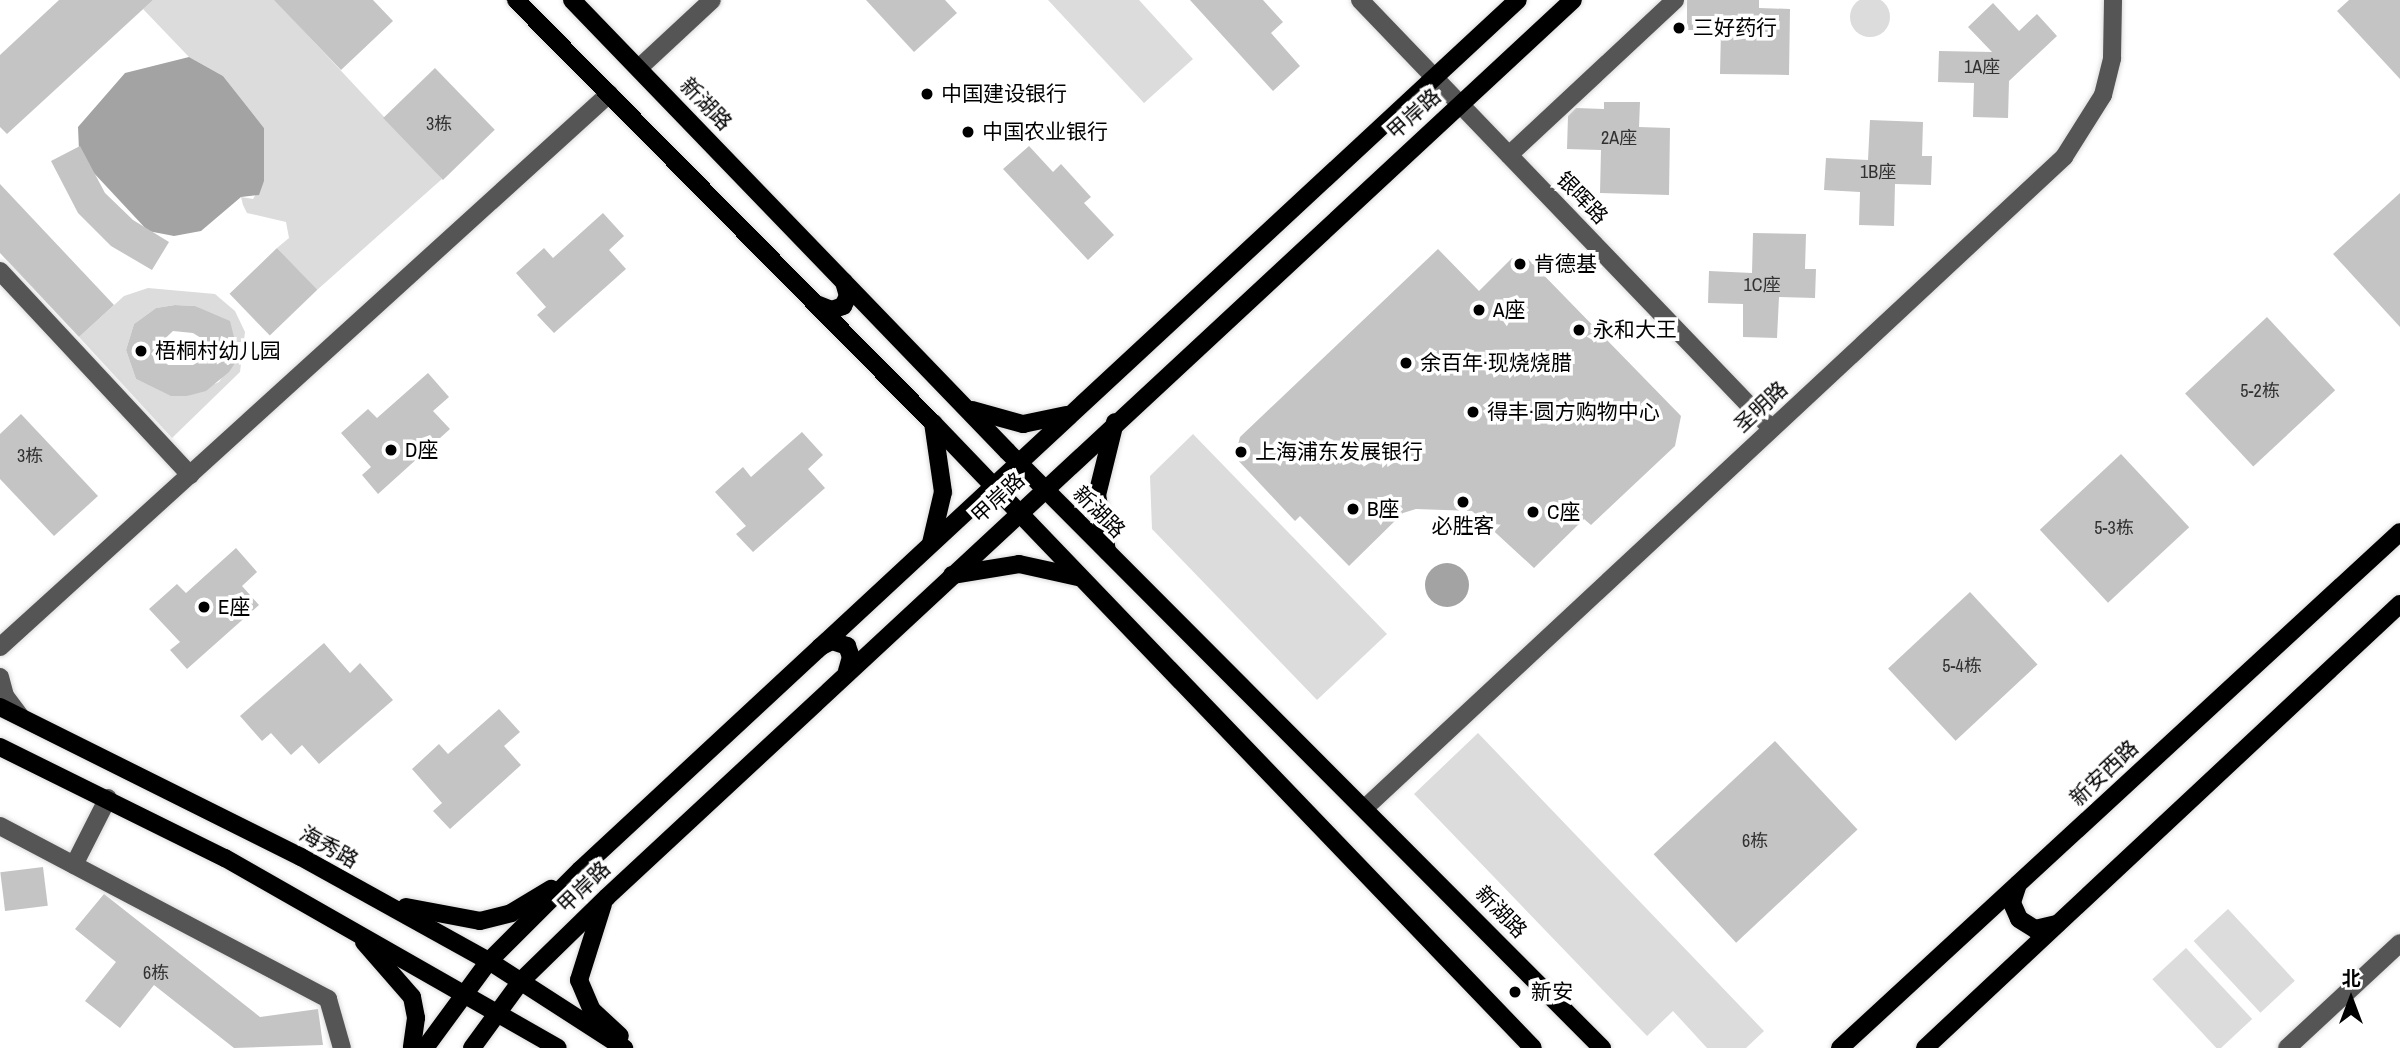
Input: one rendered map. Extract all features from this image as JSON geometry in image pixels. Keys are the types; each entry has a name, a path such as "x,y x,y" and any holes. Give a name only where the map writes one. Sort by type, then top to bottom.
{"main road":[{"path":"516,0 933,423 1533,1048"},
{"name":"新湖路","path":"572,0 640,67 1018,463 1366,807 1602,1048"},
{"name":"甲岸路","path":"425,1048 464,991 489,961 580,870 1518,0"},
{"name":"甲岸路","path":"472,1048 521,981 607,897 1017,511 1573,0"},
{"path":"816,304 832,310 843,306 848,296 843,281"},
{"path":"961,404 982,415 1023,424 1044,423 1080,405"},
{"path":"1108,554 1097,495 1115,421"},
{"path":"930,544 943,492 933,423"},
{"name":"新安西路","path":"1840,1048 2400,532"},
{"path":"948,576 1018,564 1082,578"},
{"path":"1925,1048 2400,604"},
{"path":"820,647 832,642 846,646 852,657 847,671"},
{"name":"海秀路","path":"0,707 382,902 489,961 624,1048"},
{"path":"0,747 108,799 332,916 558,1048"},
{"path":"382,902 480,921 526,905 580,870"},
{"path":"2018,884 2012,902 2019,919 2035,929 2058,923"},
{"path":"607,897 584,951 579,980 592,1010 632,1048"},
{"path":"332,916 376,952 406,987 416,1018 412,1048"}],"street":[{"path":"640,67 712,0"},
{"name":"银晖路","path":"1360,0 1772,428"},
{"path":"1509,155 1675,0"},
{"name":"圣明路","path":"1366,807 2077,142 2108,77 2113,0"},
{"path":"1,650 609,94"},
{"path":"0,271 190,475"},
{"path":"0,677 5,696 20,716"},
{"path":"74,865 108,799"},
{"path":"0,826 328,999 342,1048"},
{"path":"2287,1048 2400,943"}],"shaded area":[{"path":"1870,-3 1884,3 1890,17 1884,31 1870,37 1856,31 1850,17 1856,3"},
{"path":"153,0 275,0 442,179 317,290 277,248 289,238 286,222 247,213 243,205 241,197 253,199 264,181 264,128 223,76 189,57 143,9"},
{"path":"1048,0 1139,0 1193,59 1144,103"},
{"path":"189,57 223,76 264,128 264,181 259,195 241,197 201,231 174,236 148,231 92,171 79,150 78,127 125,73"},
{"path":"148,288 215,294 235,311 245,332 240,372 172,438 79,337 124,296","holes":["195,306 226,324 234,359 219,382 187,396 170,395 136,379 126,350 134,324 156,308"]},
{"path":"1193,434 1387,634 1317,700 1152,529 1150,476"},
{"path":"1447,563 1463,569 1469,585 1463,601 1447,607 1431,601 1425,585 1431,569"},
{"path":"1478,733 1764,1031 1746,1048 1707,1048 1673,1011 1647,1036 1414,794"},
{"path":"2228,909 2295,981 2260,1013 2194,941"},
{"path":"2186,948 2252,1019 2221,1048 2216,1048 2152,979"}],"building":[{"path":"59,0 153,0 7,134 0,127 0,55"},
{"path":"274,0 373,0 393,21 341,70"},
{"path":"866,0 945,0 957,13 914,52"},
{"path":"1190,0 1263,0 1283,22 1271,33 1300,66 1273,91"},
{"path":"1687,0 1759,0 1759,8 1790,9 1789,75 1720,74 1721,30 1687,30"},
{"path":"2349,0 2400,0 2400,79 2337,11"},
{"path":"1993,3 2019,31 2037,14 2057,36 2009,81 2008,118 1973,117 1974,83 1938,82 1939,51 1992,52 1968,27"},
{"path":"435,68 495,130 443,180 383,118"},
{"path":"1604,102 1640,102 1639,127 1670,128 1669,195 1600,193 1601,150 1567,149 1568,116 1576,108 1604,109"},
{"path":"1870,120 1923,122 1922,156 1932,156 1931,185 1895,184 1894,226 1859,225 1860,192 1824,190 1826,158 1868,160"},
{"path":"80,146 105,193 133,220 169,242 152,270 111,246 78,213 51,161"},
{"path":"1029,146 1053,172 1061,164 1091,197 1084,203 1114,235 1088,260 1003,169"},
{"path":"0,184 114,305 79,337 0,253"},
{"path":"2400,193 2400,327 2333,254"},
{"path":"603,213 624,236 609,250 626,269 554,333 537,315 546,307 516,273 544,248 553,258"},
{"path":"1753,233 1806,234 1805,269 1816,269 1815,298 1779,297 1777,338 1743,337 1743,304 1708,303 1709,271 1752,273"},
{"path":"277,248 317,290 270,336 230,294"},
{"name":"得丰·圆方购物中心","path":"1438,249 1479,291 1512,258 1528,259 1681,416 1675,446 1591,525 1584,519 1534,568 1472,511 1416,509 1403,513 1349,566 1300,516 1295,521 1235,457 1240,437"},
{"name":"梧桐村幼儿园","path":"195,306 230,321 237,360 229,372 206,391 187,396 171,396 136,379 126,350 134,324 156,308","holes":["173,331 193,333 220,350 193,365 168,365 154,349"]},
{"path":"2267,317 2335,390 2253,467 2185,393"},
{"name":"D座","path":"428,373 449,397 433,411 450,429 378,494 362,475 371,467 341,433 368,409 377,418"},
{"path":"21,414 98,496 54,536 0,479 0,434"},
{"path":"802,432 823,455 808,469 825,488 753,552 736,534 746,526 715,492 743,467 751,477"},
{"path":"2121,454 2189,527 2108,603 2040,530"},
{"name":"E座","path":"236,548 257,572 242,586 259,605 187,669 170,650 180,642 149,609 177,584 186,593"},
{"path":"1970,592 2038,664 1956,741 1888,668"},
{"path":"324,643 350,673 360,663 393,700 319,764 302,745 291,755 271,733 262,741 240,716"},
{"path":"499,709 520,732 504,746 521,765 450,829 433,811 442,803 412,769 439,744 448,754"},
{"path":"1775,741 1858,829 1736,943 1654,854"},
{"path":"43,867 48,906 5,911 0,872"},
{"path":"104,894 260,1017 318,1009 323,1045 234,1048 154,985 120,1028 85,1001 116,962 75,929"}],"place":[{"name":"三好药行","path":"1679,28"},
{"name":"中国建设银行","path":"927,94"},
{"name":"中国农业银行","path":"968,132"},
{"name":"肯德基","path":"1520,264"},
{"name":"A座","path":"1479,310"},
{"name":"永和大王","path":"1579,330"},
{"name":"梧桐村幼儿园","path":"141,351"},
{"name":"余百年·现烧烧腊","path":"1406,363"},
{"name":"得丰·圆方购物中心","path":"1473,412"},
{"name":"D座","path":"391,450"},
{"name":"上海浦东发展银行","path":"1241,452"},
{"name":"必胜客","path":"1463,502"},
{"name":"B座","path":"1353,509"},
{"name":"C座","path":"1533,512"},
{"name":"E座","path":"204,607"},
{"name":"新安","path":"1515,992"}]}
